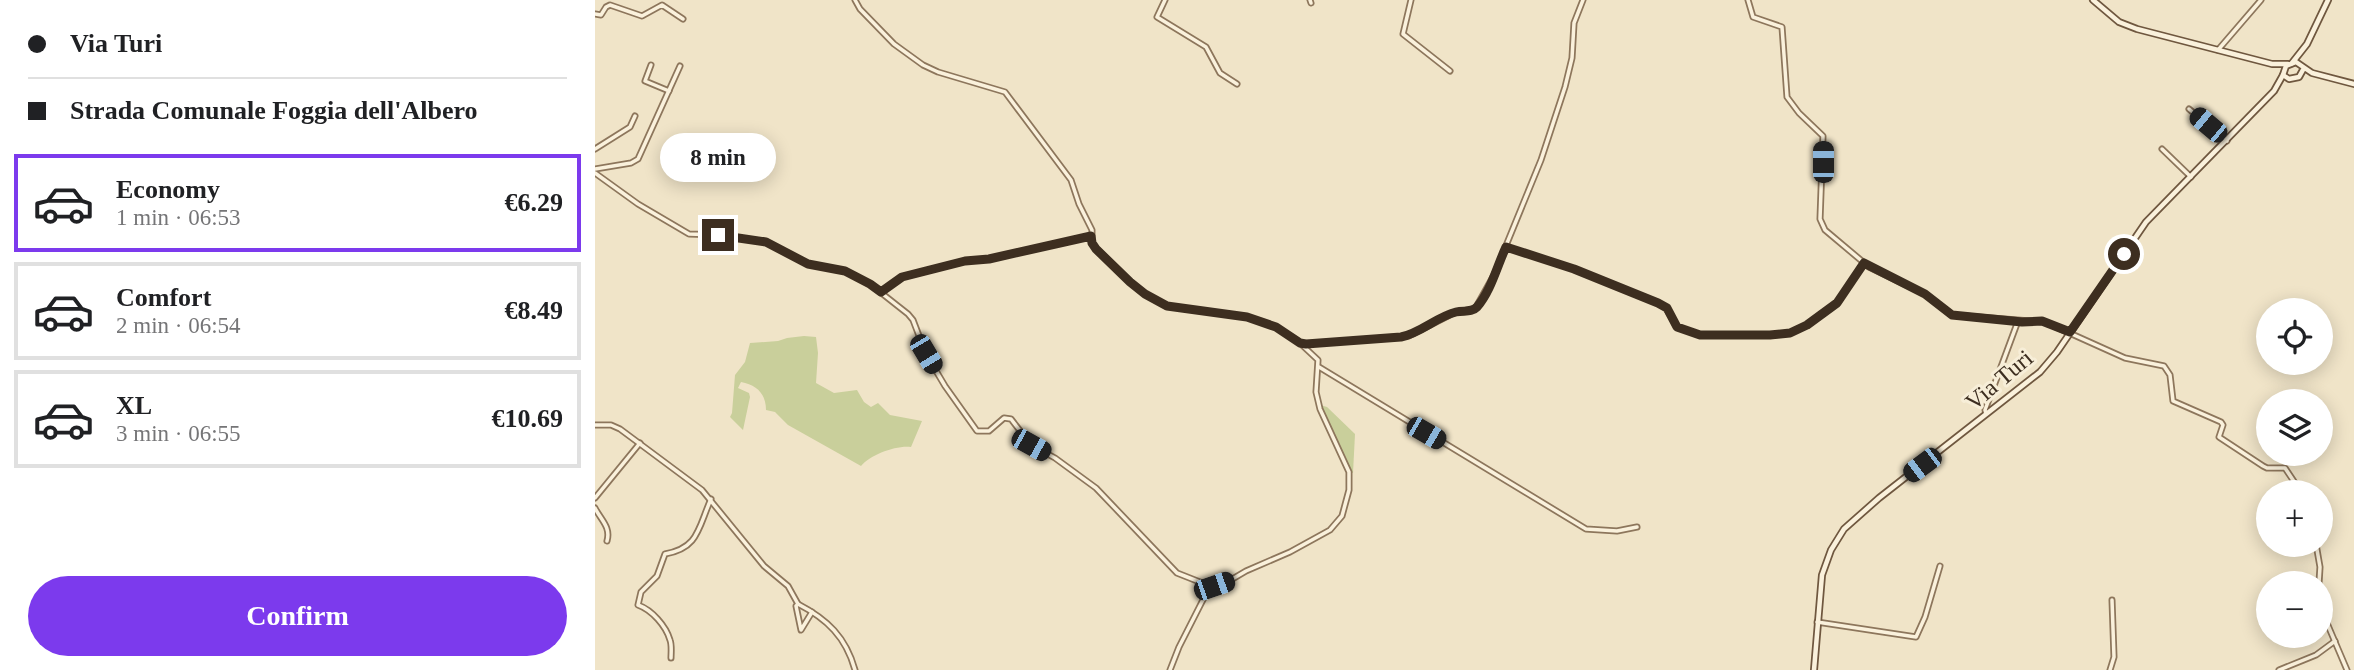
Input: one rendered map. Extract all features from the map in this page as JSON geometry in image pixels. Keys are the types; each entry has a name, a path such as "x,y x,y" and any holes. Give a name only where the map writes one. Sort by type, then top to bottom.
{"main road":[{"path":"2093,0 2126,25 2272,64 2303,66 2321,76 2354,84"},
{"path":"2299,77 2307,44 2327,0"},
{"path":"2274,91 2283,73 2307,44"},
{"path":"2272,64 2291,79"},
{"path":"2274,91 2291,79 2321,76"},
{"name":"Via Turi","path":"1814,670 1822,575 1831,550 1844,529 1864,510 2040,372 2140,230 2274,91"}],"street":[{"path":"595,171 638,204 688,234 766,242 808,264 845,271 870,284 913,320 926,354 977,430 989,431 1004,418 1011,419 1031,445 1055,458 1096,488 1177,573 1210,586 1229,581 1330,530 1342,516 1349,490 1349,472 1320,408 1316,382 1318,360 1281,329 1247,317 1167,306 1145,294 1096,249 1092,243 1092,230 1070,180 1005,92 923,65 894,44 868,18 855,0"},
{"path":"1165,0 1157,17 1206,47 1220,73 1237,84"},
{"path":"1411,0 1403,34 1450,71"},
{"path":"1300,343 1401,337 1415,333 1456,312 1472,311 1479,304 1534,181 1565,88 1572,58 1574,23 1584,0"},
{"path":"1748,0 1753,17 1782,27 1787,97 1822,136 1820,223 1825,230 1864,263 1925,294 1952,315 2042,321 2125,358 2166,368 2170,375 2173,401 2221,422 2223,425 2219,437 2267,468 2285,468 2293,480"},
{"path":"2218,50 2261,0"},
{"path":"595,14 601,15 610,5 642,16 662,5 683,19"},
{"path":"650,65 645,81 669,91"},
{"path":"595,171 635,162 680,66"},
{"path":"2189,109 2227,141"},
{"path":"595,149 630,128 635,116"},
{"path":"2162,149 2191,177"},
{"path":"881,292 902,277 965,261 989,259 1091,236"},
{"path":"1506,247 1574,269 1658,303 1667,308 1677,327 1700,335 1776,335 1796,331 1837,303 1864,263"},
{"path":"1986,414 1985,410 2018,321"},
{"path":"1319,367 1502,480 1586,528 1612,531 1637,527"},
{"path":"595,425 611,425 640,443 711,499 764,566 788,586 797,604 801,630 812,612"},
{"path":"595,498 640,443"},
{"path":"671,658 671,641 659,621 643,606 638,605 641,592 657,576 665,554 690,546 711,499"},
{"path":"595,508 605,523 609,534 607,541"},
{"path":"1817,622 1916,637 1925,617 1940,566"},
{"path":"1170,670 1210,586"},
{"path":"2110,670 2114,648 2112,600"},
{"path":"797,604 829,623 850,651 855,670"},
{"path":"2333,636 2347,670"},
{"path":"2279,670 2315,654 2335,641"}],"green space":[{"path":"816,337 816,383 834,393 857,390 864,402 871,407 878,403 890,415 922,421 911,447 884,452 861,466 788,425 775,412 766,410 759,391 752,385 741,382 738,388 749,393 750,397 743,430 730,417 735,375 745,362 750,343"},
{"path":"1320,405 1327,407 1355,434 1353,473 1349,472"}],"route":[{"path":"718,235 766,242 808,264 845,271 881,292 902,277 965,261 989,259 1091,236 1096,249 1130,282 1167,306 1247,317 1281,329 1293,339 1306,344 1409,336 1456,312 1472,311 1479,304 1506,247 1574,269 1658,303 1667,308 1677,327 1700,335 1776,335 1796,331 1837,303 1864,263 1925,294 1952,315 2022,322 2042,321 2070,332 2124,254"}]}
